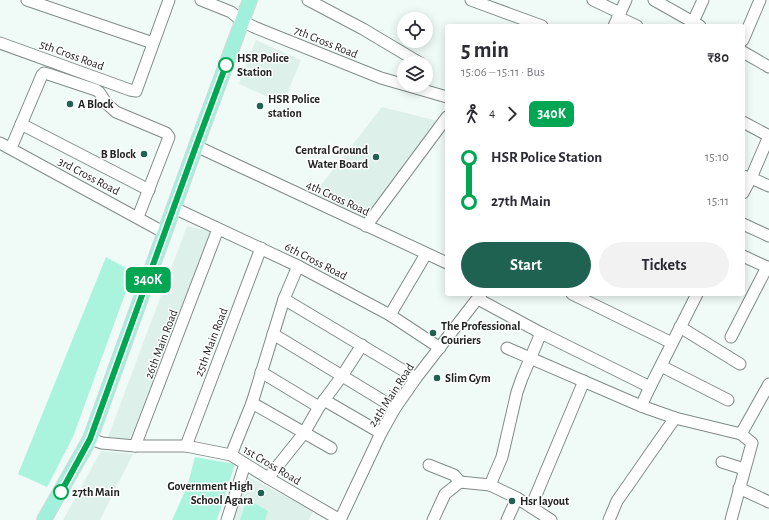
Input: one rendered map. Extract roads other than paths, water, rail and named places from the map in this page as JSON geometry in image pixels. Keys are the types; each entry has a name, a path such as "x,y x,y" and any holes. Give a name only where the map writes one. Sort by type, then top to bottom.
{"main road":[{"path":"44,520 90,439 250,0"}],"street":[{"path":"27,0 153,43 169,0"},
{"name":"7th Cross Road","path":"201,0 231,12 242,21 254,27 381,78 397,82"},
{"path":"308,0 363,28 409,56"},
{"path":"471,0 537,24"},
{"path":"593,0 617,19 631,24"},
{"path":"617,19 626,0"},
{"path":"654,0 697,24 703,0"},
{"path":"745,35 760,0"},
{"name":"5th Cross Road","path":"0,43 136,91 153,43"},
{"path":"745,53 769,68"},
{"path":"11,148 42,75 48,74 96,90 116,112 164,132 169,137 138,217"},
{"name":"7th Cross Road","path":"433,92 445,96"},
{"path":"366,226 445,120"},
{"path":"745,123 769,136 747,177 769,186"},
{"path":"21,124 149,190"},
{"name":"3rd Cross Road","path":"0,143 165,232"},
{"name":"4th Cross Road","path":"196,146 445,263"},
{"name":"6th Cross Road","path":"174,208 298,266 390,315 440,348"},
{"path":"745,225 769,236"},
{"name":"26th Main Road","path":"135,446 218,229"},
{"name":"25th Main Road","path":"186,446 261,248"},
{"path":"390,315 426,254"},
{"path":"731,337 768,268 745,257"},
{"path":"231,455 252,403 284,299 298,266"},
{"path":"479,296 542,333 650,387"},
{"name":"24th Main Road","path":"340,520 381,433 395,408 479,296"},
{"path":"576,296 672,342"},
{"path":"641,406 695,296"},
{"path":"284,299 416,378"},
{"path":"680,327 740,364"},
{"path":"490,485 502,457 517,392 530,358 542,333"},
{"path":"273,334 395,408"},
{"path":"268,478 304,433 362,345"},
{"path":"507,348 641,406 674,418 741,434 752,443 731,520"},
{"path":"661,366 728,400"},
{"path":"261,372 381,433"},
{"path":"531,507 584,381"},
{"path":"741,434 769,384"},
{"path":"252,403 331,448"},
{"path":"609,520 617,501 674,418"},
{"name":"1st Cross Road","path":"90,439 102,443 135,446 186,446 231,455 340,520"},
{"path":"722,462 744,469"},
{"path":"227,520 245,464"},
{"path":"429,465 454,475 460,482 490,485 517,498 551,520"},
{"path":"433,520 445,494 460,482"},
{"path":"739,488 769,502"},
{"path":"507,520 517,498"}],"place":[{"name":"HSR Police Station","path":"226,65"},
{"name":"A Block","path":"70,104"},
{"name":"HSR Police station","path":"260,106"},
{"name":"B Block","path":"144,154"},
{"name":"Central Ground Water Board","path":"376,157"},
{"name":"The Professional Couriers","path":"433,333"},
{"name":"Slim Gym","path":"437,378"},
{"name":"27th Main","path":"61,492"},
{"name":"Government High School Agara","path":"261,493"},
{"name":"Hsr layout","path":"512,501"}]}
